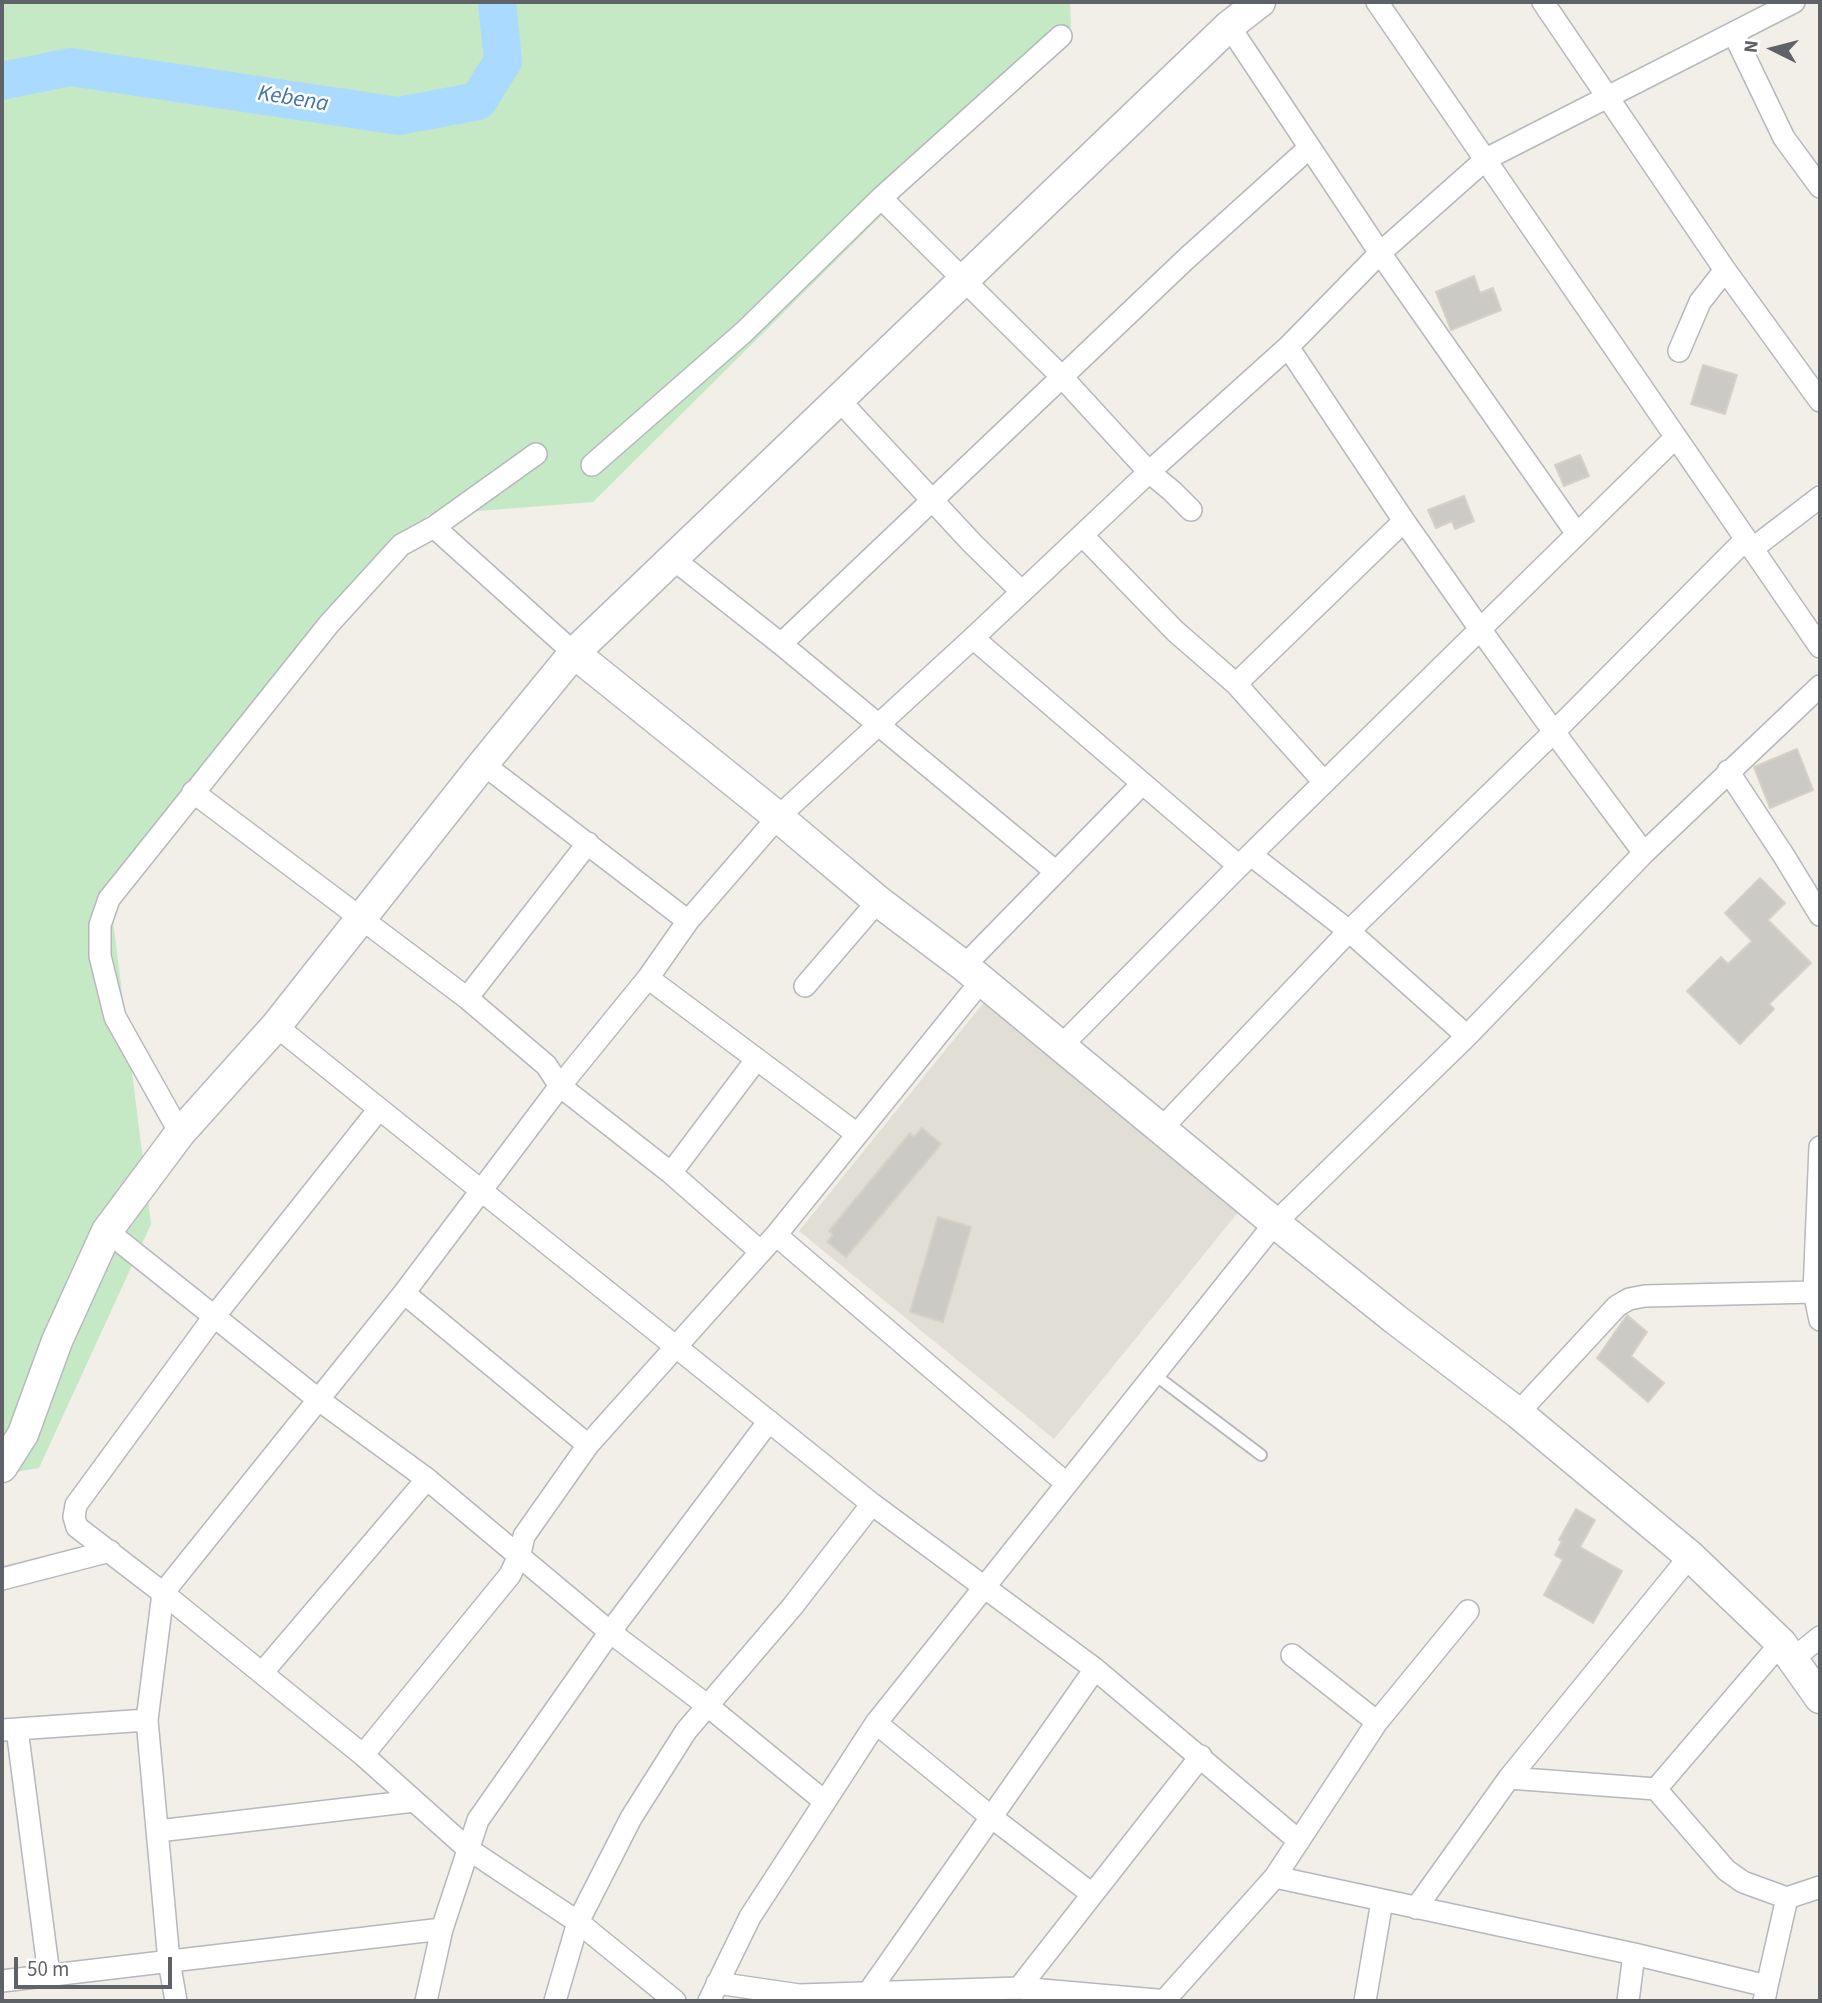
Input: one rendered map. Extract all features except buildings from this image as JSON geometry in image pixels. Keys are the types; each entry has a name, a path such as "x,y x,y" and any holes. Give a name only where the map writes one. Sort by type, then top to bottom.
{"main road":[{"path":"2,1467 23,1434 57,1340 107,1231 180,1133 276,1026 575,653 1229,26 1259,2"},
{"path":"575,653 878,901 973,973 1275,1223 1518,1413 1690,1556 1787,1651 1820,1698"}],"street":[{"path":"1377,2 1820,647"},
{"path":"1543,2 1725,271 1820,401"},
{"path":"176,2001 169,1961 146,1720 163,1593 404,1293 560,1086 649,978 688,921 778,817 1149,472 1288,347 1380,253 1486,159 1794,2"},
{"path":"1229,26 1380,253 1577,534"},
{"path":"1734,34 1784,138 1820,187"},
{"path":"592,465 744,332 881,198 1061,36"},
{"path":"781,644 1062,377 1309,148"},
{"path":"881,198 1062,377 1149,472 1191,510"},
{"path":"1679,351 1700,302 1725,271"},
{"path":"1288,347 1404,521 1644,853"},
{"path":"839,400 972,543 1022,592"},
{"path":"1061,1046 1245,860 1676,437"},
{"path":"180,1133 115,1017 100,956 100,925 109,899 329,624 401,545 434,527 536,454"},
{"path":"1162,1128 1349,931 1748,545 1820,497"},
{"path":"1236,684 1404,521"},
{"path":"434,527 575,653"},
{"path":"1083,536 1175,631 1236,684 1324,782"},
{"path":"672,558 879,724 1055,871"},
{"path":"973,638 1142,784 1245,860 1349,931 1467,1036"},
{"path":"1468,1611 1377,1722 1275,1877 1166,2001 1019,1989 799,1995 713,1992 750,1917 876,1723 1275,1223 1467,1036 1644,853 1820,686"},
{"path":"484,764 688,921"},
{"path":"1728,771 1820,915"},
{"path":"363,1755 510,1575 520,1554 524,1536 588,1446 776,1235 857,1134 973,973 1055,871 1142,784"},
{"path":"193,792 467,998 545,1065 560,1086 671,1173 761,1252"},
{"path":"467,998 588,844"},
{"path":"805,986 878,901"},
{"path":"649,978 857,1134"},
{"path":"276,1026 872,1504 1095,1669 1299,1841"},
{"path":"671,1173 756,1060"},
{"path":"379,1110 213,1318 76,1505 74,1517 77,1527 363,1755 468,1849 578,1922 675,2001"},
{"path":"1820,1147 1816,1281 1820,1320"},
{"path":"107,1231 213,1318 427,1479 520,1554 610,1632 708,1706 824,1801"},
{"path":"776,1235 1068,1484"},
{"path":"1518,1413 1617,1306 1629,1299 1816,1281"},
{"path":"404,1293 588,1446"},
{"path":"426,2001 442,1929 478,1820 610,1632 769,1421"},
{"path":"262,1673 427,1479"},
{"path":"555,2001 578,1922 631,1818 686,1731 792,1607 872,1504"},
{"path":"2,1579 110,1551"},
{"path":"1416,1908 1509,1779 1690,1556"},
{"path":"1656,1789 1787,1651 1820,1637"},
{"path":"1292,1655 1377,1722"},
{"path":"868,1993 1095,1669"},
{"path":"49,1975 9,1730 146,1720"},
{"path":"876,1723 990,1816 1092,1894"},
{"path":"1019,1989 1201,1756"},
{"path":"1509,1779 1656,1789 1726,1870 1743,1882 1787,1898 1820,1887"},
{"path":"158,1831 414,1801"},
{"path":"1275,1877 1634,1954 1766,1994 1787,1898"},
{"path":"1365,2001 1382,1901"},
{"path":"2,1982 442,1929"},
{"path":"1628,2001 1634,1954"}],"lane":[{"path":"1154,1375 1261,1455"}],"shaded area":[{"path":"985,1001 1240,1210 1054,1439 799,1231"}],"green space":[{"path":"2,2 1070,2 1071,27 593,502 428,515 111,905 151,1224 39,1468 2,1474"}],"waterway":[{"name":"Kebena","path":"2,81 70,67 399,116 478,101 503,61 497,2"}]}
